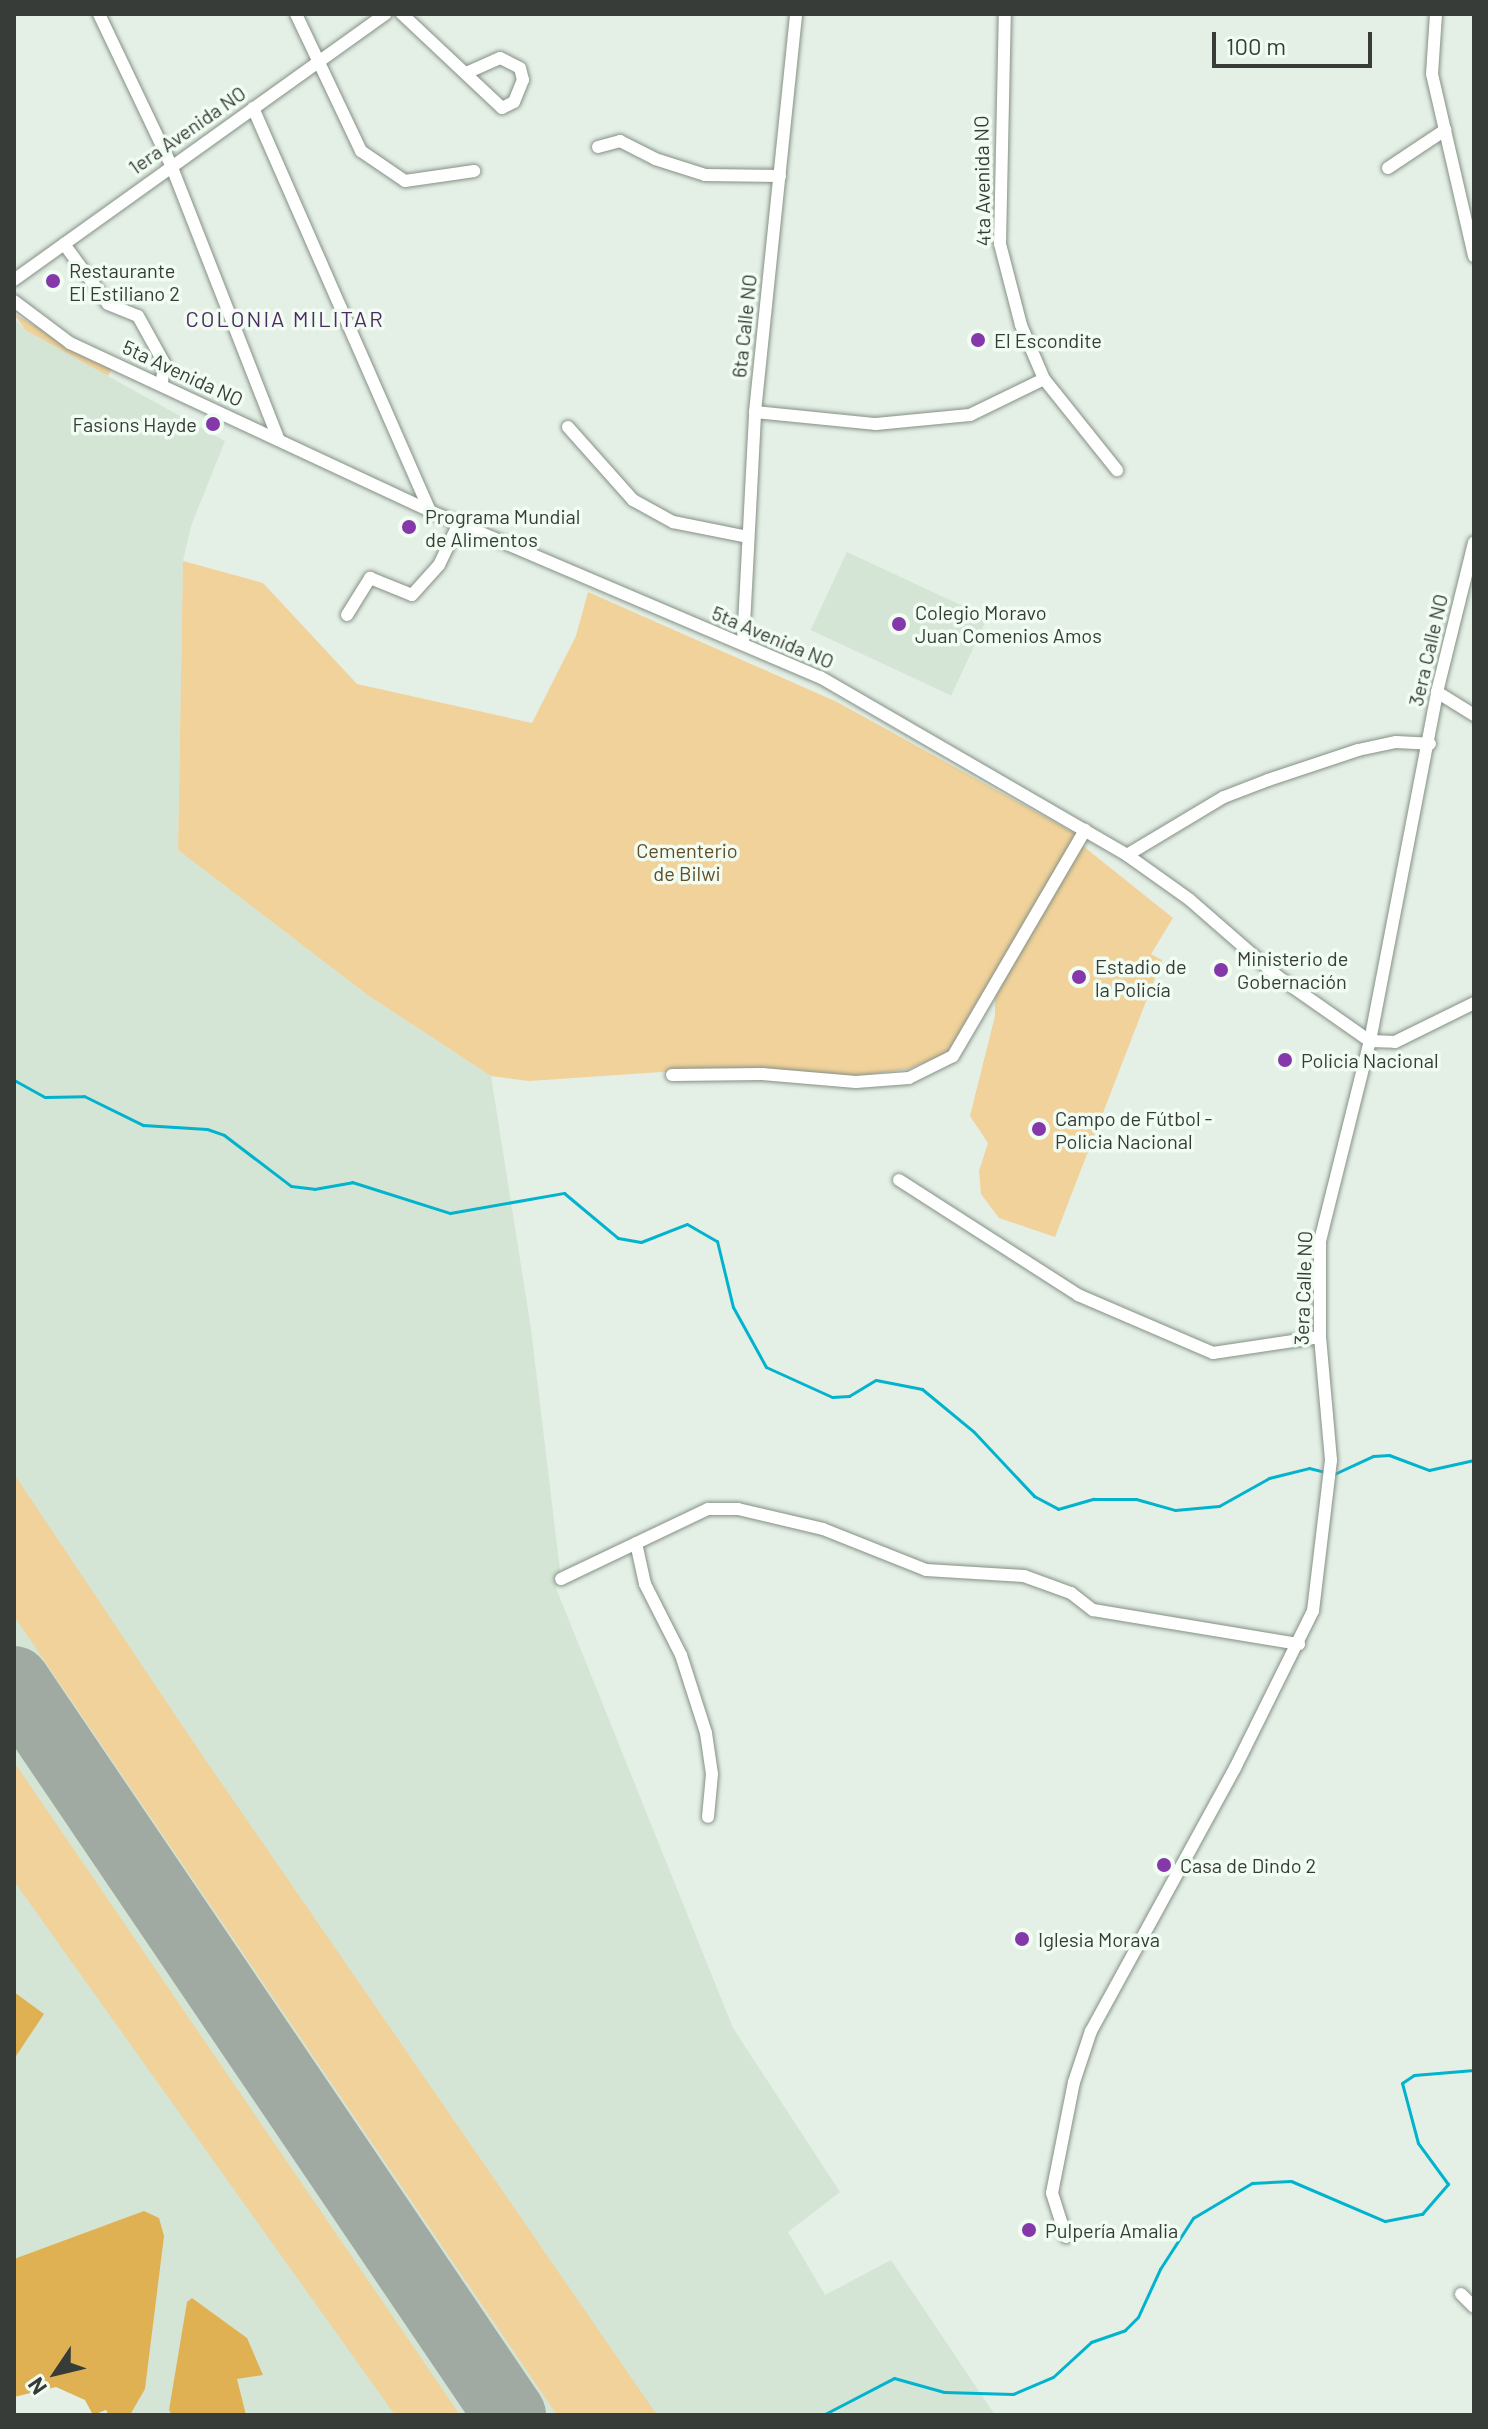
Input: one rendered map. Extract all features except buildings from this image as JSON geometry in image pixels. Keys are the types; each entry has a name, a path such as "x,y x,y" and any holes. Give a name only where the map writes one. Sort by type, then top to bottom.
{"street":[{"path":"99,14 171,165 279,440"},
{"path":"296,14 361,151 405,181 474,171"},
{"name":"1era Avenida NO","path":"14,280 385,14"},
{"path":"402,14 502,108 514,102 523,80 520,68 500,58 466,73"},
{"name":"6ta Calle NO","path":"743,644 755,412 796,14"},
{"name":"4ta Avenida NO","path":"1005,14 1000,244 1021,325 1044,379 1117,470"},
{"path":"1436,14 1432,74 1474,256"},
{"path":"253,108 430,511"},
{"path":"1388,168 1445,130"},
{"path":"598,147 620,141 705,175 780,176"},
{"path":"64,244 108,304 138,316 164,363 162,382"},
{"name":"5ta Avenida NO","path":"14,301 70,343 162,382 430,511 832,683 1127,855 1190,900 1277,976 1370,1041"},
{"path":"755,412 876,424 970,415 1044,379"},
{"path":"568,427 633,500 673,522 748,537"},
{"path":"347,615 370,578 412,595 439,565 459,523"},
{"name":"3era Calle NO","path":"1066,2237 1052,2193 1074,2082 1107,1996 1299,1644 1313,1611 1331,1460 1320,1337 1320,1241 1370,1041 1430,744 1437,692 1474,543"},
{"path":"1437,692 1474,715"},
{"path":"1127,855 1224,797 1268,780 1358,750 1396,742 1430,744"},
{"path":"672,1075 762,1074 856,1082 909,1078 953,1056 1085,830"},
{"path":"1370,1041 1395,1042 1474,1003"},
{"path":"899,1180 1078,1295 1213,1353 1320,1337"},
{"path":"561,1579 708,1509 738,1509 823,1529 926,1570 1024,1576 1071,1593 1093,1610 1299,1644"},
{"path":"636,1543 645,1584 681,1655 706,1733 712,1774 708,1817"},
{"path":"1461,2294 1474,2307"}],"shaded area":[{"path":"14,318 25,330 225,441 191,526 183,561 178,850 369,996 491,1076 531,1329 561,1579 556,1588 733,2028 840,2192 788,2232 825,2295 891,2260 995,2415 134,2415 14,2319"},
{"name":"Colegio Moravo Juan Comenios Amos","path":"847,552 987,618 951,695 811,630"},
{"path":"14,1992 44,2014 14,2059"},
{"path":"144,2211 159,2218 164,2236 145,2389 130,2415 109,2415 106,2410 93,2415 85,2400 56,2387 14,2397 14,2259"},
{"path":"192,2298 247,2338 263,2375 237,2379 246,2415 172,2415 169,2410 187,2302"}],"green space":[{"path":"14,314 112,368 108,376 25,330"},
{"name":"Cementerio de Bilwi","path":"183,561 263,583 357,684 532,723 576,636 588,592 837,702 1076,834 950,1052 908,1069 857,1076 676,1071 529,1081 491,1076 369,996 178,850"},
{"path":"1083,846 1173,918 1151,954 1162,960 1055,1237 999,1218 981,1194 979,1171 988,1143 970,1116 995,1016 995,993"},
{"path":"14,1474 198,1749 657,2415 557,2415 14,1616"},
{"path":"14,1762 460,2415 395,2415 14,1881"}],"waterway":[{"path":"14,1080 45,1097 84,1096 143,1125 207,1129 224,1135 291,1186 314,1189 352,1182 450,1213 564,1193 618,1238 641,1242 687,1224 717,1241 733,1307 766,1367 832,1397 849,1396 876,1380 922,1389 974,1432 1034,1496 1058,1509 1094,1499 1136,1499 1175,1510 1219,1506 1269,1478 1309,1468 1325,1472"},
{"path":"1332,1475 1373,1456 1389,1455 1429,1470 1474,1460"},
{"path":"823,2415 894,2378 944,2392 1013,2394 1053,2377 1091,2342 1125,2330 1138,2317 1160,2269 1193,2218 1252,2183 1291,2181 1385,2221 1422,2214 1448,2184 1418,2143 1402,2083 1414,2075 1474,2070"}],"runway":[{"path":"14,1682 510,2415"}],"place":[{"name":"Restaurante El Estiliano 2","path":"53,281"},
{"name":"El Escondite","path":"978,340"},
{"name":"Fasions Hayde","path":"213,424"},
{"name":"Programa Mundial de Alimentos","path":"409,527"},
{"name":"Colegio Moravo Juan Comenios Amos","path":"899,624"},
{"name":"Ministerio de Gobernación","path":"1221,970"},
{"name":"Estadio de la Policía","path":"1079,977"},
{"name":"Policia Nacional","path":"1285,1060"},
{"name":"Campo de Fútbol - Policia Nacional","path":"1039,1129"},
{"name":"Casa de Dindo 2","path":"1164,1865"},
{"name":"Iglesia Morava","path":"1022,1939"},
{"name":"Pulpería Amalia","path":"1029,2230"}],"district":[{"name":"COLONIA MILITAR","path":"285,319"}]}
